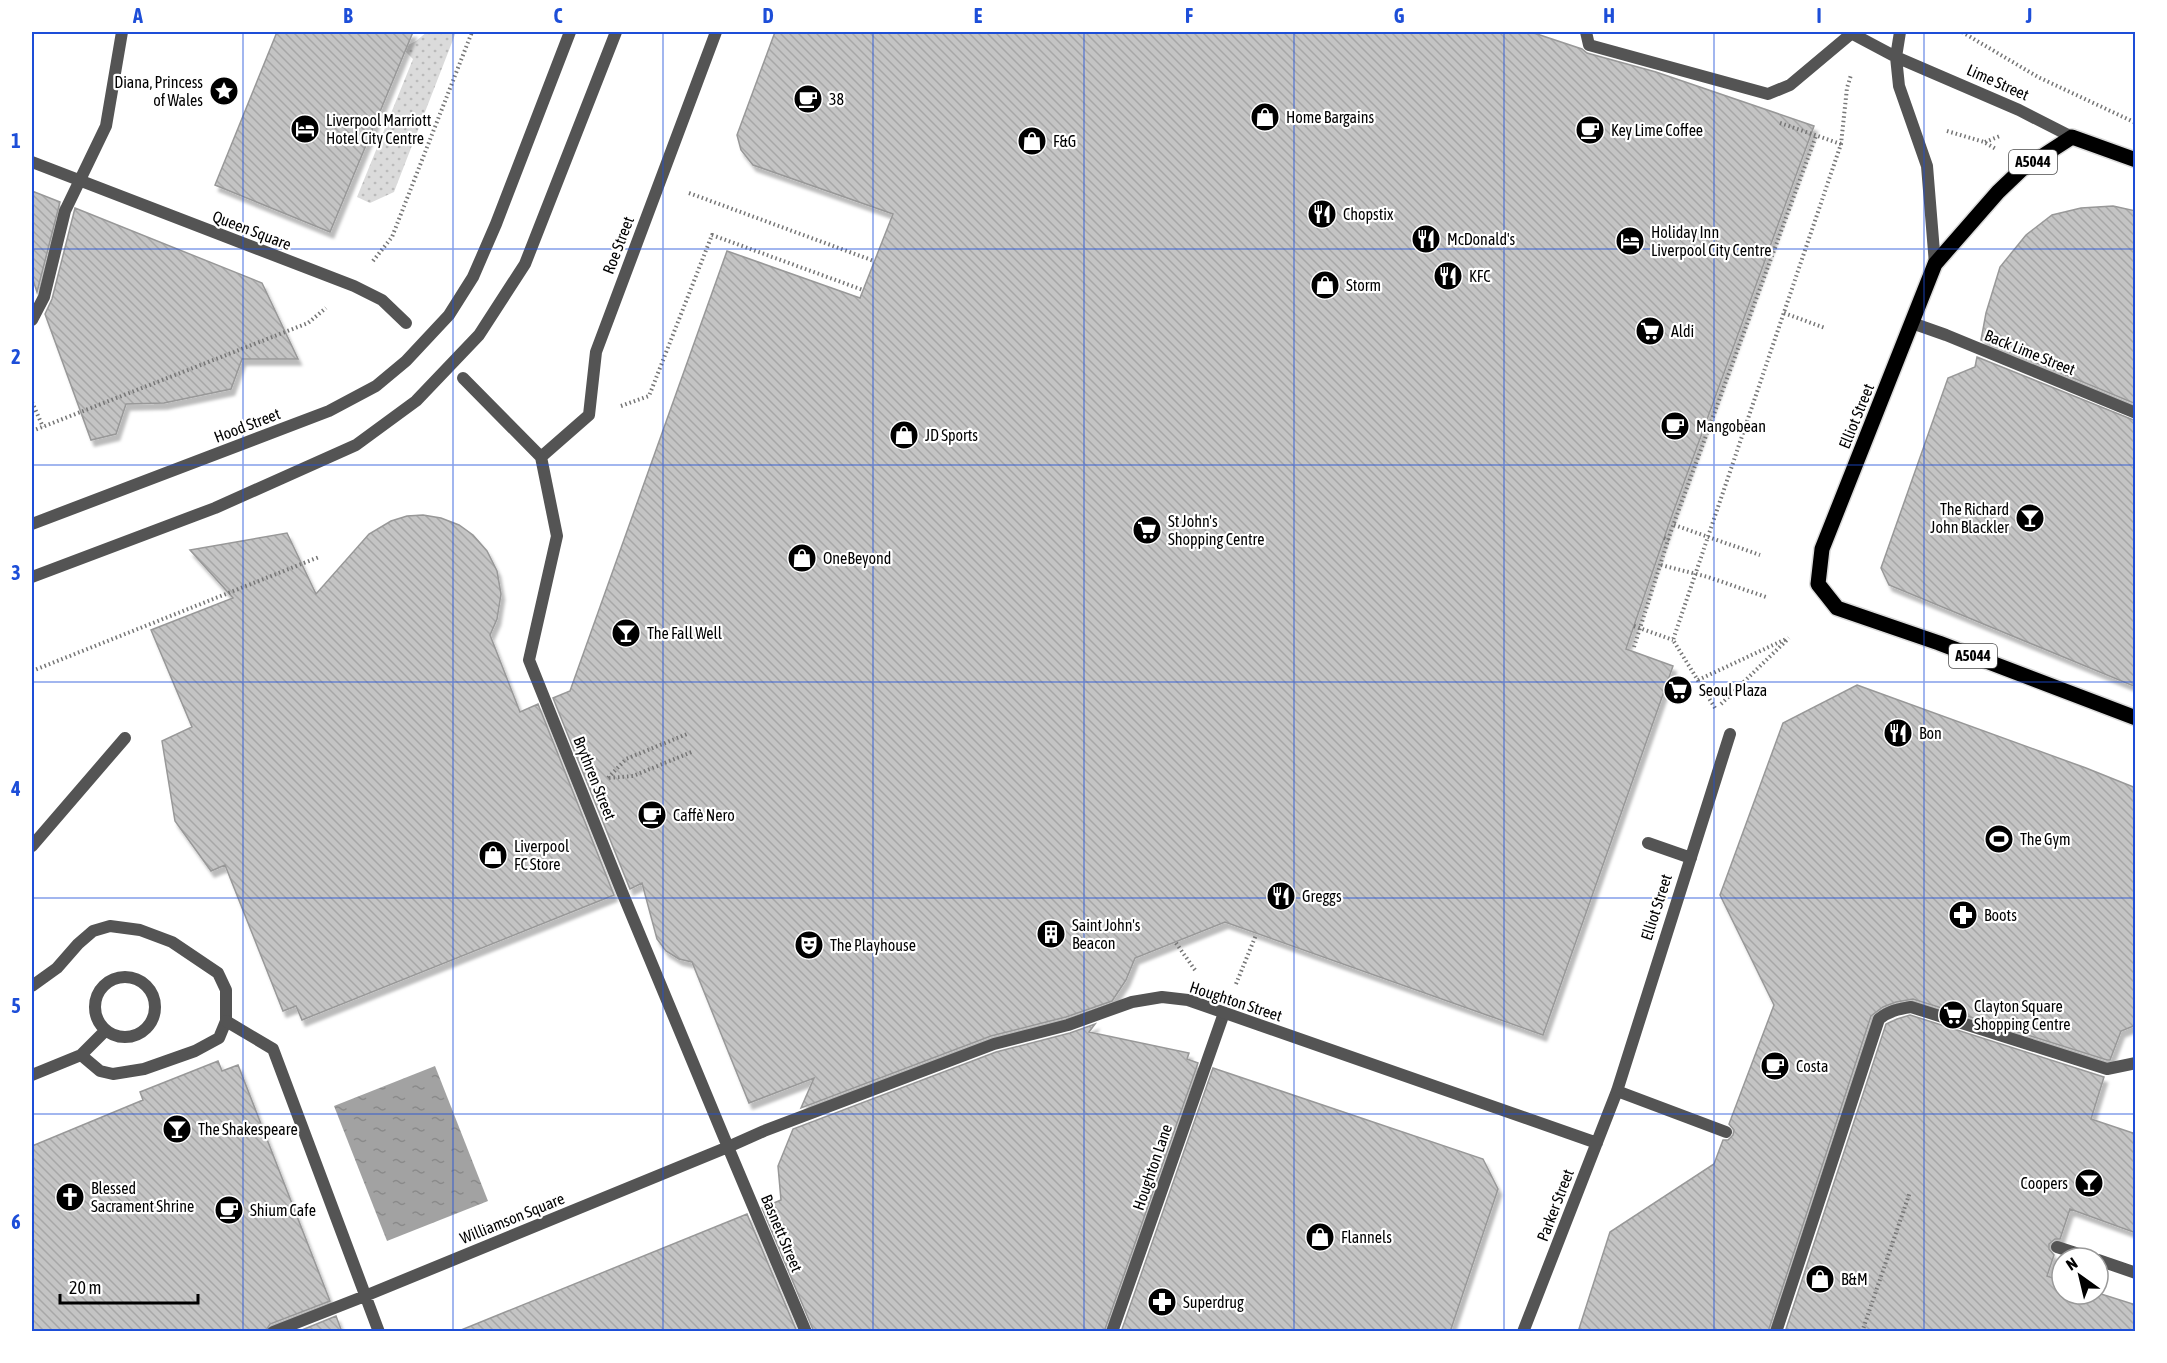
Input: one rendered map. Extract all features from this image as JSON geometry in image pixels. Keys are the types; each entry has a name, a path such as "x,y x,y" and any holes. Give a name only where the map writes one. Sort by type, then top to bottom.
{"main road":[{"name":"Lime Street","path":"2072,137 2136,160"},
{"name":"Elliot Street","path":"2072,137 2021,170 1998,192 1935,264 1822,549 1818,584 1837,608 1939,643 2136,718"}],"street":[{"path":"32,320 44,297 64,211 106,126 122,32"},
{"name":"Hood Street","path":"32,524 329,411 376,386 426,342 449,315 473,277 496,224 570,32"},
{"path":"32,577 215,508 356,446 405,410 479,336 525,264 616,32"},
{"name":"Roe Street","path":"541,457 588,415 596,352 716,32"},
{"path":"1586,32 1589,45 1768,93 1790,85 1850,32"},
{"name":"Lime Street","path":"1850,32 1896,57 2019,110 2072,137"},
{"name":"Elliot Street","path":"1900,32 1896,57 1899,86 1927,166 1935,264"},
{"name":"Queen Square","path":"32,162 354,286 382,300 406,323"},
{"name":"Back Lime Street","path":"1912,323 2136,413"},
{"path":"463,378 541,457"},
{"name":"Brythren Street","path":"541,457 557,536 529,660 728,1147"},
{"name":"Elliot Street","path":"1617,1091 1730,734"},
{"path":"32,846 125,738"},
{"path":"1648,843 1691,858"},
{"path":"32,986 57,968 93,931 110,926 140,930 172,942 218,973 226,990 226,1021 219,1038 195,1051 144,1069 114,1074 100,1071 81,1055"},
{"path":"127,976 136,978 145,984 152,993 155,1003 155,1013 145,1031 125,1038 105,1031 99,1024 94,1006 101,988 108,981 127,976"},
{"name":"Houghton Street","path":"728,1147 764,1131 994,1044 1068,1025 1132,1002 1162,997 1188,1000 1597,1143"},
{"path":"1776,1332 1879,1019 1886,1013 1911,1007 2107,1069 2136,1063"},
{"name":"Houghton Lane","path":"1112,1332 1224,1013"},
{"path":"226,1021 273,1049 379,1332"},
{"path":"32,1075 81,1055 105,1031"},
{"path":"1617,1091 1726,1132"},
{"name":"Parker Street","path":"1523,1332 1617,1091"},
{"name":"Williamson Square","path":"273,1332 728,1147"},
{"name":"Basnett Street","path":"728,1147 806,1332"},
{"path":"2110,1264 2136,1273"}],"path":[{"path":"32,431 308,323 354,286 392,237 472,32"},
{"path":"1962,32 2038,77 2136,123"},
{"path":"1673,640 1841,144 1847,88"},
{"path":"1943,130 1984,142 2000,151"},
{"path":"1984,142 2006,133"},
{"path":"1634,647 1661,564 1666,539 1674,525 1816,136"},
{"path":"660,182 874,261"},
{"path":"620,406 649,396 712,235 863,290"},
{"path":"1784,313 1825,328"},
{"path":"32,402 43,427"},
{"path":"1674,525 1760,555"},
{"path":"32,671 319,557"},
{"path":"1661,564 1766,597"},
{"path":"1634,626 1673,640 1730,734"},
{"path":"1698,680 1789,638 1716,709"},
{"path":"626,759 687,734"},
{"path":"608,778 633,776 694,751"},
{"path":"1224,1013 1256,934"},
{"path":"1176,943 1184,954"},
{"path":"1862,1332 1910,1192"}],"shaded area":[{"path":"427,32 456,32 394,192 370,203 357,197 413,59 402,48"}],"water":[{"path":"435,1066 488,1201 387,1241 334,1106"}],"building":[{"name":"Liverpool Marriott Hotel City Centre","path":"277,32 413,32 330,232 215,185"},
{"name":"St John's Shopping Centre","path":"775,32 1531,32 1582,49 1587,53 1656,72 1814,126 1670,521 1626,649 1673,666 1543,1035 1225,922 1135,958 1126,980 1112,1001 1066,1017 991,1036 801,1108 814,1078 749,1103 692,962 679,959 666,951 657,939 642,883 630,889 553,698 570,691 727,251 860,298 893,214 753,165 741,150 737,135"},
{"path":"32,191 60,202 37,292 32,277"},
{"path":"2113,206 2136,211 2136,404 1981,340 1986,313 2000,267 2026,235 2052,215 2081,208"},
{"path":"75,208 262,283 298,359 242,359 231,389 164,403 126,404 116,434 91,440 45,314 52,299"},
{"path":"1977,357 2136,421 2136,687 1889,585 1881,568 1948,378 1975,367"},
{"path":"423,515 441,518 459,525 473,535 487,551 497,571 501,594 497,619 490,635 520,712 538,704 614,895 302,1020 296,1006 283,1011 225,865 211,871 175,821 162,741 192,727 151,630 233,598 190,550 287,533 316,594 369,534 391,521 407,516"},
{"name":"Clayton Square Shopping Centre","path":"1857,685 2136,788 2136,1025 2121,1031 2110,1060 2107,1060 1913,999 1883,1007 1871,1016 1768,1332 1578,1332 1610,1232 1714,1164 1723,1140 1728,1140 1733,1135 1734,1130 1729,1124 1774,1005 1720,895 1783,723"},
{"path":"1910,1015 2104,1077 2091,1119 2136,1134 2136,1233 2070,1209 2060,1239 2055,1239 2049,1244 2050,1267 2047,1276 2050,1277 2050,1306 2110,1306 2110,1297 2136,1305 2136,1332 1785,1332 1886,1024"},
{"path":"1095,1024 1089,1032 1189,1053 1187,1059 1198,1063 1104,1332 814,1332 762,1208 781,1200 778,1166 793,1129 996,1052 1070,1033"},
{"path":"218,1061 222,1071 238,1065 330,1301 270,1324 265,1332 32,1332 32,1146 143,1100 140,1092"},
{"name":"Flannels","path":"1213,1068 1483,1159 1498,1189 1450,1332 1121,1332"},
{"path":"747,1214 797,1332 461,1332 461,1330"},
{"path":"336,1316 342,1332 297,1332"}],"place":[{"name":"Diana, Princess of Wales","path":"224,91"},
{"name":"38","path":"808,99"},
{"name":"Home Bargains","path":"1265,117"},
{"name":"Liverpool Marriott Hotel City Centre","path":"305,129"},
{"name":"Key Lime Coffee","path":"1590,130"},
{"name":"F&G","path":"1032,141"},
{"name":"Chopstix","path":"1322,214"},
{"name":"McDonald's","path":"1426,239"},
{"name":"Holiday Inn Liverpool City Centre","path":"1630,241"},
{"name":"KFC","path":"1448,276"},
{"name":"Storm","path":"1325,285"},
{"name":"Aldi","path":"1650,331"},
{"name":"Mangobean","path":"1675,426"},
{"name":"JD Sports","path":"904,435"},
{"name":"The Richard John Blackler","path":"2030,518"},
{"name":"St John's Shopping Centre","path":"1147,530"},
{"name":"OneBeyond","path":"802,558"},
{"name":"The Fall Well","path":"626,633"},
{"name":"Seoul Plaza","path":"1678,690"},
{"name":"Bon","path":"1898,733"},
{"name":"Caffè Nero","path":"652,815"},
{"name":"The Gym","path":"1999,839"},
{"name":"Liverpool FC Store","path":"493,855"},
{"name":"Greggs","path":"1281,896"},
{"name":"Boots","path":"1963,915"},
{"name":"Saint John's Beacon","path":"1051,934"},
{"name":"The Playhouse","path":"809,945"},
{"name":"Clayton Square Shopping Centre","path":"1953,1015"},
{"name":"Costa","path":"1775,1066"},
{"name":"The Shakespeare","path":"177,1129"},
{"name":"Coopers","path":"2089,1183"},
{"name":"Blessed Sacrament Shrine","path":"70,1197"},
{"name":"Shium Cafe","path":"229,1210"},
{"name":"Flannels","path":"1320,1237"},
{"name":"B&M","path":"1820,1279"},
{"name":"Superdrug","path":"1162,1302"}]}
